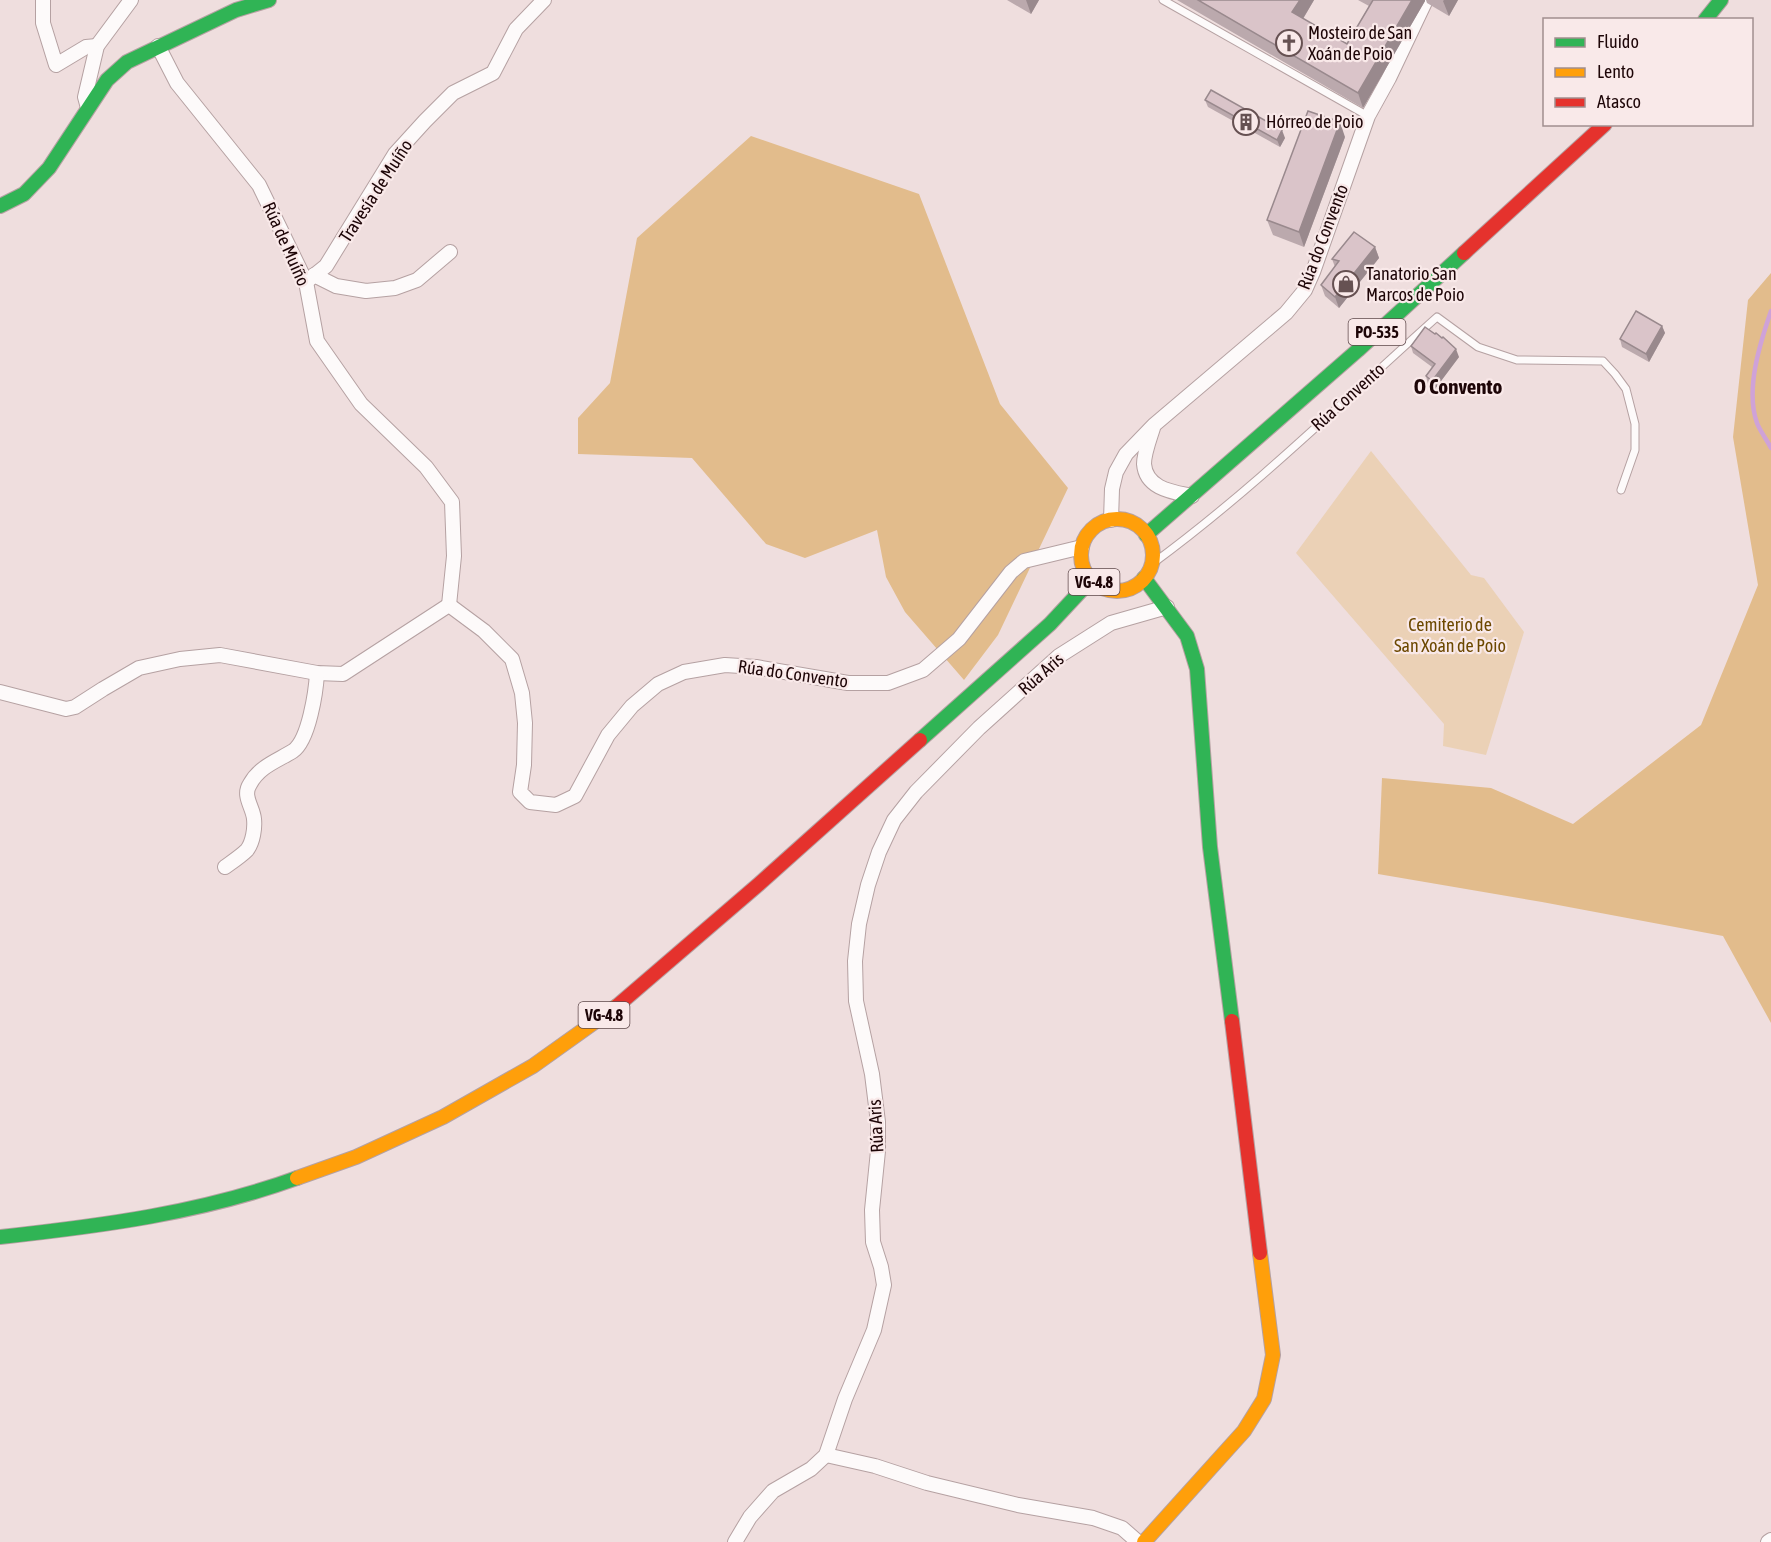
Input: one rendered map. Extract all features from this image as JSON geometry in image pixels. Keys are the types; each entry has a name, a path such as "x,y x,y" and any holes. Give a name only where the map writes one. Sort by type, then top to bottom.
{"main road":[{"path":"0,206 24,194 49,168 107,80 127,62 236,10 269,0"},
{"path":"1707,18 1721,0"},
{"name":"PO-535","path":"1146,535 1358,350 1603,126"},
{"path":"1111,520 1121,519 1139,527 1151,544 1152,564"},
{"name":"VG-4.8","path":"1111,520 1092,529 1082,547 1081,558 1084,570 1091,580 1100,587 1112,591 1124,590 1135,586 1144,578 1152,564"},
{"path":"1143,1542 1244,1431 1264,1399 1273,1354 1210,847 1197,669 1187,636 1144,578"},
{"name":"VG-4.8","path":"0,1237 90,1227 174,1213 264,1190 356,1157 443,1117 533,1066 624,1000 759,884 1050,624 1091,580"}],"street":[{"path":"43,0 43,24 56,65 86,47 97,46"},
{"path":"88,108 85,97 97,46 131,0"},
{"name":"Travesía de Muíño","path":"310,278 326,266 396,153 453,93 493,73 516,29 544,0"},
{"name":"Rúa do Convento","path":"1111,520 1112,489 1116,472 1126,454 1154,425 1286,313 1305,290 1368,116 1426,0"},
{"name":"Rúa de Muíño","path":"158,46 177,82 259,185 310,278 316,340 362,404 426,467 452,502 454,556 449,605"},
{"path":"310,278 336,286 366,291 395,288 417,280 450,252"},
{"path":"1154,425 1144,464 1148,476 1155,485 1167,491 1192,496"},
{"name":"Rúa do Convento","path":"449,605 484,631 512,659 522,693 525,723 524,765 520,792 530,802 556,805 575,796 608,735 632,706 658,684 684,672 725,665 756,667 848,683 888,683 923,670 959,639 1011,572 1024,561 1082,547"},
{"path":"0,692 66,709 75,707 139,668 180,659 220,655 317,673 344,674 449,605"},
{"name":"Rúa Aris","path":"826,1455 844,1399 874,1330 884,1285 873,1242 872,1210 878,1151 878,1122 872,1074 856,1001 855,961 859,924 879,852 894,820 916,792 979,728 1059,656 1111,623 1167,607"},
{"path":"225,867 247,850 253,836 254,818 247,796 249,785 266,765 296,749 306,730 315,699 317,673"},
{"path":"735,1542 750,1517 772,1491 811,1469 826,1455 1018,1505 1092,1518 1122,1528 1138,1542"}],"lane":[{"path":"1163,0 1368,116"},
{"name":"Rúa Convento","path":"1152,564 1247,488 1437,317 1478,347 1517,360 1603,361 1626,389 1635,424 1635,450 1621,490"}],"green space":[{"name":"Cemiterio de San Xoán de Poio","path":"1371,451 1471,575 1484,578 1524,632 1486,755 1443,746 1444,724 1296,553"}],"shaded area":[{"path":"751,136 919,194 1000,404 1068,488 998,635 964,680 905,612 886,577 877,530 805,558 766,544 692,458 578,454 578,418 610,383 637,238"},
{"path":"1771,273 1771,1023 1723,936 1378,874 1382,778 1491,788 1573,824 1701,725 1758,585 1733,437 1748,300"}],"building":[{"name":"Mosteiro de San Xoán de Poio","path":"1198,0 1300,0 1292,12 1347,44 1373,0 1412,0 1358,93"},
{"path":"1211,90 1282,130 1277,140 1205,100"},
{"path":"1308,111 1340,122 1299,232 1267,220"},
{"path":"1354,232 1375,247 1335,297 1321,285 1339,261 1332,259"},
{"path":"1636,311 1662,326 1646,354 1620,339"},
{"path":"1425,327 1443,337 1456,349 1432,381 1426,376 1435,364 1411,346"}],"waterway":[{"path":"1771,311 1762,337 1753,381 1757,423 1771,448"}],"traffic: fast":[{"path":"0,206 24,194 49,168 107,80 127,62 236,10 269,0"},
{"path":"1707,18 1721,0"},
{"path":"1146,535 1358,350 1464,253"},
{"path":"1144,578 1187,636 1197,669 1210,847 1232,1021"},
{"path":"920,740 1050,624 1091,580"},
{"path":"0,1237 113,1223 187,1209 297,1178"}],"traffic: slow":[{"path":"1117,519 1137,525 1147,535 1153,555 1147,575 1137,585 1117,591 1097,585 1087,575 1081,555 1087,535 1097,525 1117,519"},
{"path":"297,1178 356,1157 443,1117 533,1066 617,1006"},
{"path":"1144,1542 1244,1431 1264,1399 1273,1355 1260,1253"}],"traffic: jam":[{"path":"1464,253 1603,126"},
{"path":"617,1006 759,884 920,740"},
{"path":"1232,1021 1260,1253"}],"place":[{"name":"Mosteiro de San Xoán de Poio","path":"1289,43"},
{"name":"Hórreo de Poio","path":"1246,122"},
{"name":"Tanatorio San Marcos de Poio","path":"1346,284"}],"district":[{"name":"O Convento","path":"1458,387"}]}
